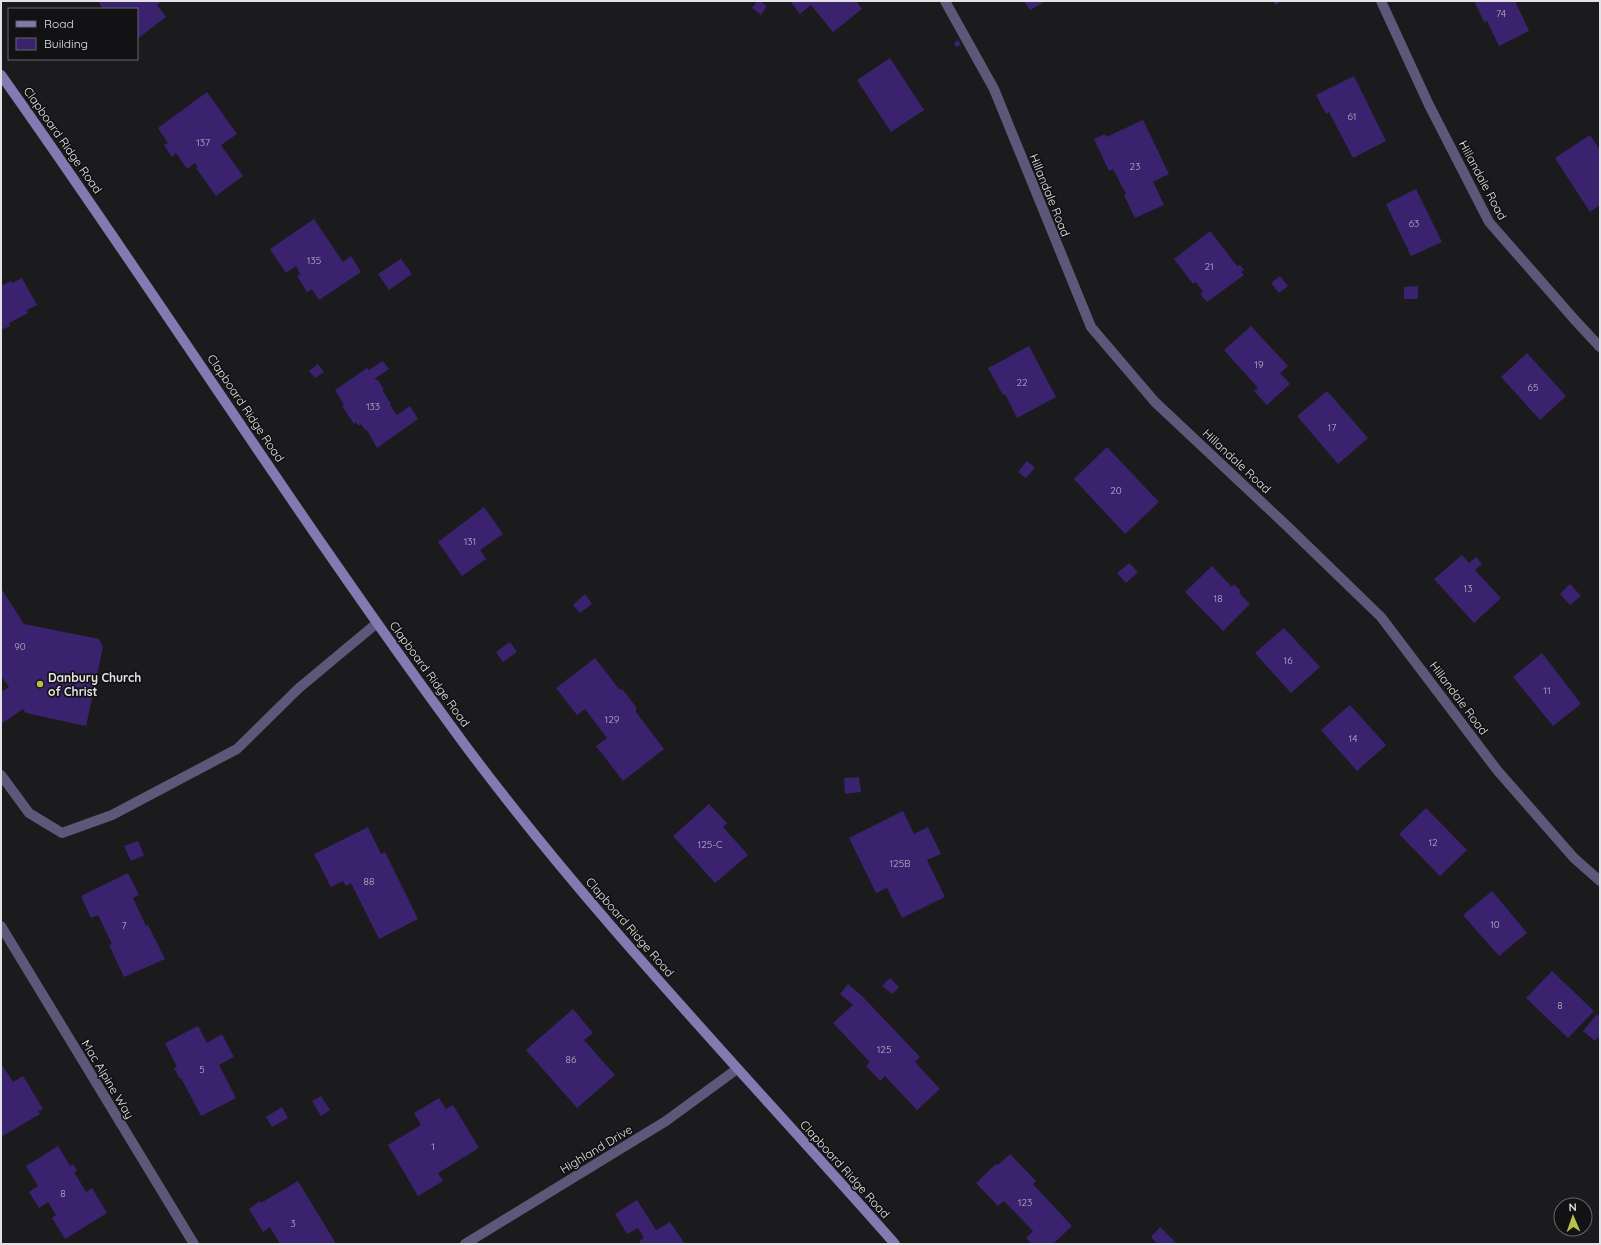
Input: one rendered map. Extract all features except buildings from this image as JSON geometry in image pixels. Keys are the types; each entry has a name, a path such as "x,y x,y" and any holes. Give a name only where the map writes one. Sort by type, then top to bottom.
{"main road":[{"name":"Clapboard Ridge Road","path":"1,75 79,184 377,623 466,746 593,905 737,1069 895,1244"}],"street":[{"name":"Hillandale Road","path":"945,1 994,89 1091,327 1155,402 1288,526 1381,617 1497,770 1574,858 1600,881"},
{"name":"Hillandale Road","path":"1381,1 1429,104 1489,222 1600,347"},
{"path":"1,775 29,812 62,833 112,815 237,749 299,688 377,623"},
{"name":"Mac Alpine Way","path":"1,926 194,1244"},
{"name":"Highland Drive","path":"465,1244 666,1122 737,1069"}],"place":[{"name":"Danbury Church of Christ","path":"40,684"}]}
